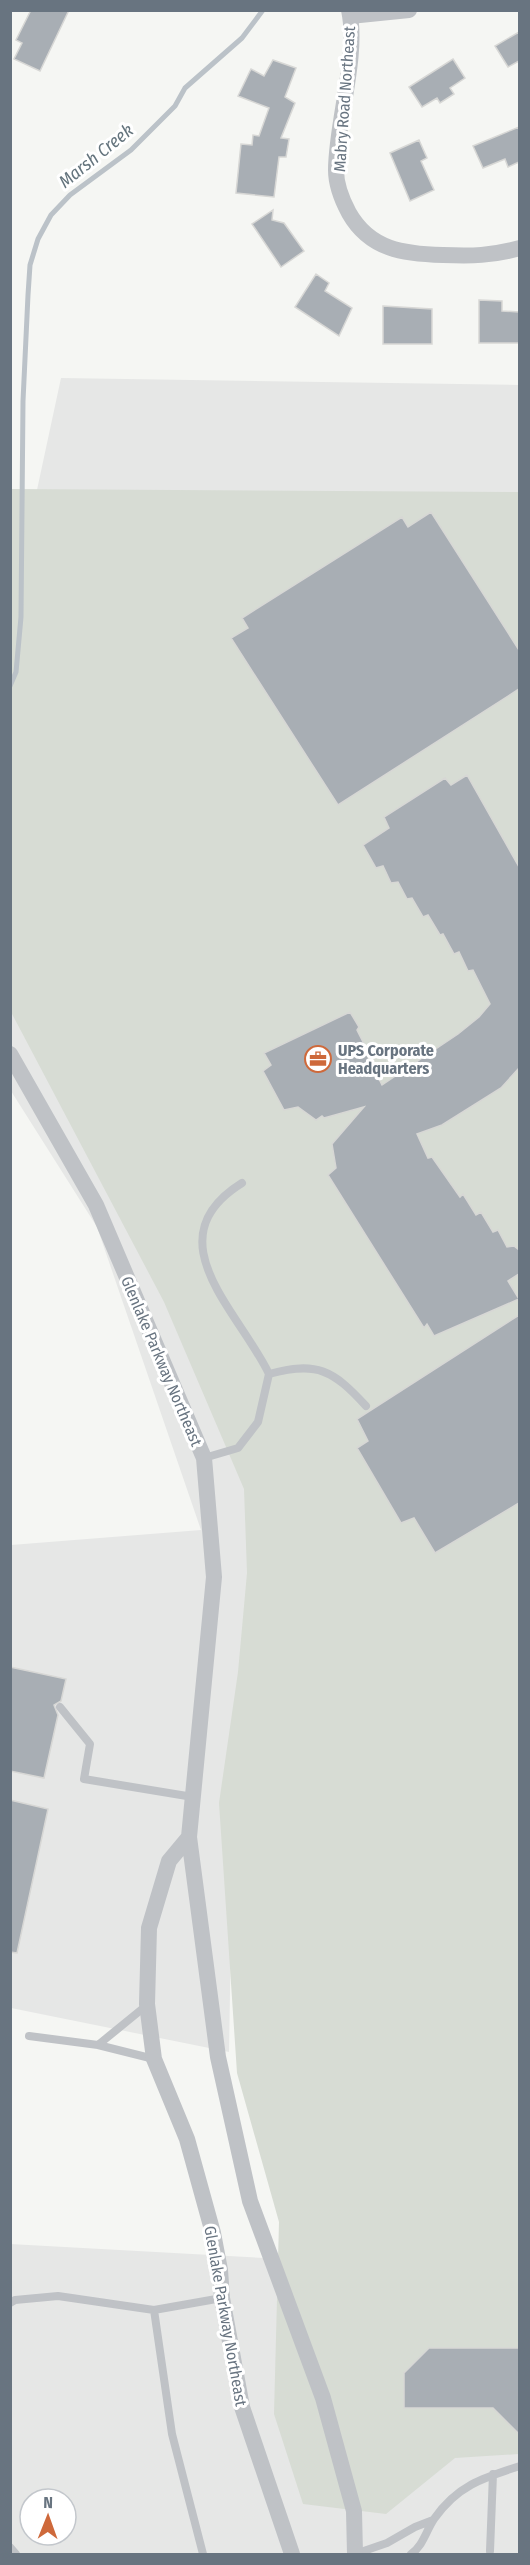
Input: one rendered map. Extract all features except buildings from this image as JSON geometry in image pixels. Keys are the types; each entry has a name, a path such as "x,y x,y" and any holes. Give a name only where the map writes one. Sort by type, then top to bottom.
{"street":[{"path":"349,13 409,10"},
{"name":"Mabry Road Northeast","path":"349,13 350,42 336,171 341,198 353,221 368,237 397,252 487,257 519,248"},
{"name":"Glenlake Parkway Northeast","path":"10,1054 96,1204 204,1458 214,1577 189,1838 218,2057 250,2201 323,2398 354,2511 354,2554"},
{"name":"Glenlake Parkway Northeast","path":"189,1838 169,1861 149,1928 147,2004 154,2059 187,2139 213,2233 220,2270 222,2298 242,2407 292,2554"}],"lane":[{"path":"204,1458 238,1448 245,1439 258,1422 269,1374 206,1272 201,1250 204,1228 212,1209 230,1191 242,1183"},
{"path":"269,1374 298,1366 323,1371 347,1385 366,1406"},
{"path":"60,1707 90,1744 84,1779 193,1797"},
{"path":"98,2045 147,2004"},
{"path":"29,2036 98,2045 154,2059"},
{"path":"10,2303 15,2300 58,2296 154,2310 222,2298"},
{"path":"154,2310 172,2434 203,2554"},
{"path":"411,2554 417,2550 433,2520 458,2491 493,2474 519,2466"},
{"path":"490,2551 493,2474"},
{"path":"354,2554 387,2543 415,2526 433,2520"},
{"path":"10,2547 16,2554"}],"shaded area":[{"path":"61,378 519,385 519,1515 235,1701 229,2052 11,2008 11,1545 201,1530 97,1227 11,1091 11,611"},
{"path":"11,489 519,492 519,2454 455,2458 386,2514 303,2504 274,2414 279,2222 237,2073 219,1803 238,1672 247,1573 244,1489 164,1302 11,1012"},
{"path":"10,2244 519,2272 519,2554 11,2554"}],"waterway":[{"name":"Marsh Creek","path":"10,686 16,672 21,617 23,401 30,265 38,239 51,215 70,195 131,150 175,106 185,88 242,38 263,10"}],"place":[{"name":"UPS Corporate Headquarters","path":"318,1059"}]}
